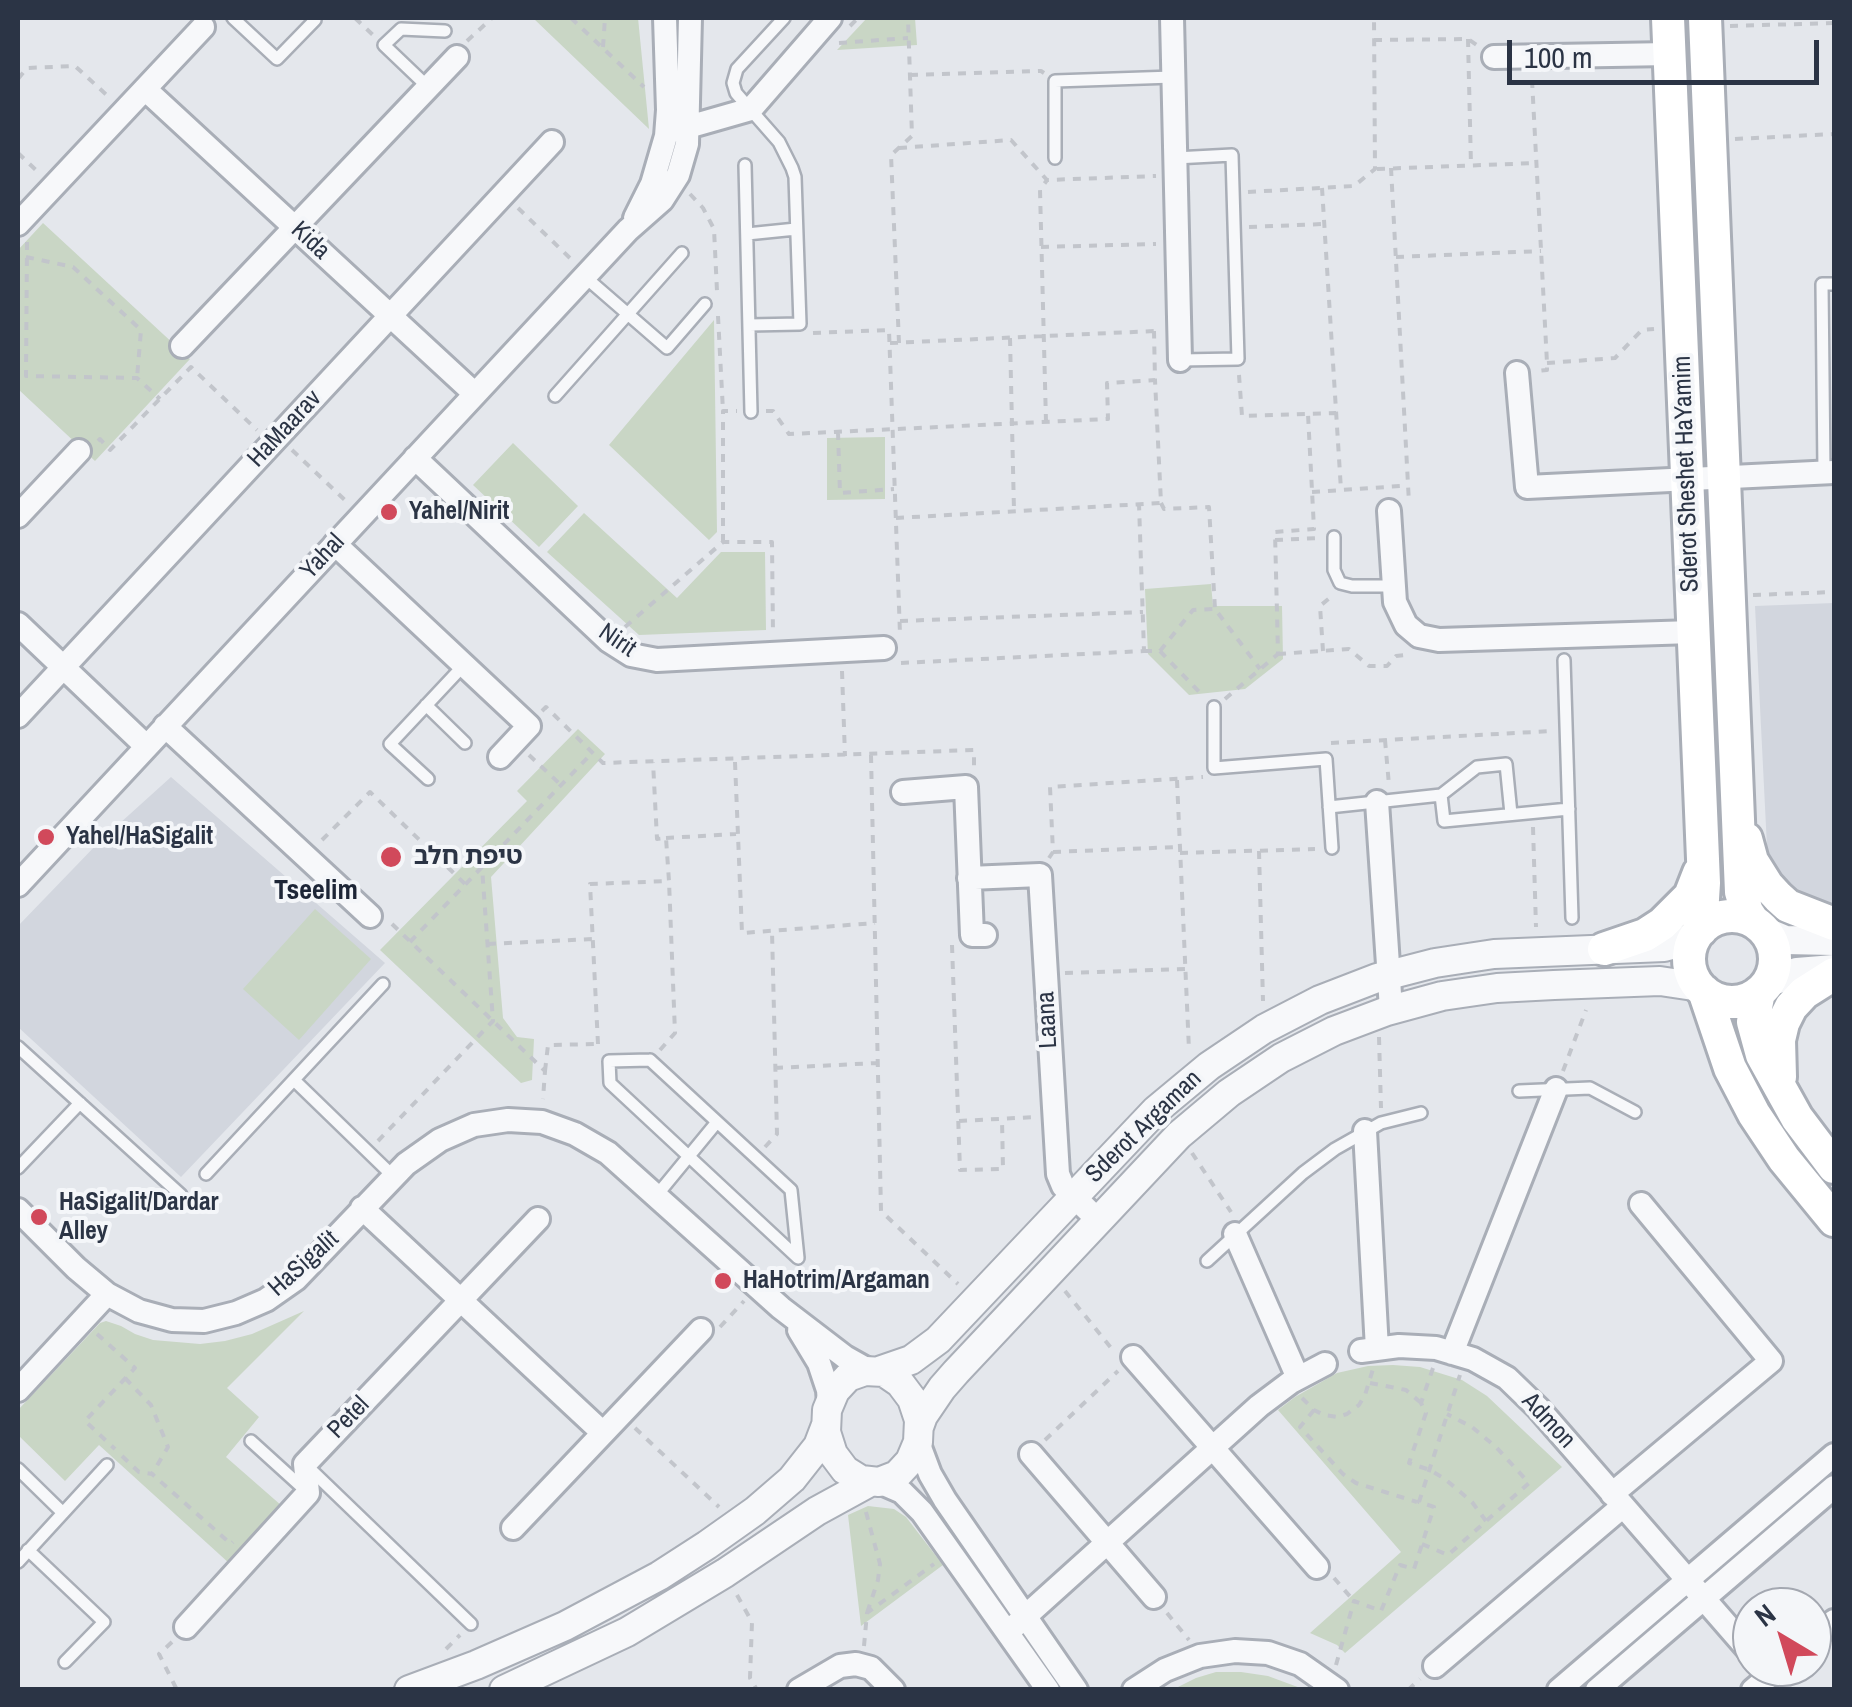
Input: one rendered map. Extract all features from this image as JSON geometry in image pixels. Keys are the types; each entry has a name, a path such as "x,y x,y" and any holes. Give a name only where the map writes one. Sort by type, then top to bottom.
{"main road":[{"name":"Sderot Sheshet HaYamim","path":"1668,18 1703,864 1699,932"},
{"name":"Sderot Sheshet HaYamim","path":"1705,22 1741,892 1747,912 1760,926"},
{"path":"1737,803 1752,861 1767,885 1788,906 1834,924"},
{"path":"1604,949 1645,935 1662,924 1690,896 1703,864"},
{"path":"1834,1167 1783,1096 1756,1036 1753,1015 1773,972 1775,955 1760,926 1738,916 1721,917 1699,932 1691,946 1689,962 1694,978 1702,989 1730,1068 1754,1114 1784,1160 1834,1220"},
{"path":"1783,1096 1778,1057 1783,1024 1804,993 1834,972"},
{"path":"1702,989 1719,1000 1735,1002 1763,988"}],"street":[{"name":"Yahal","path":"665,18 674,122"},
{"name":"Yahal","path":"18,885 628,230 652,184 674,122 690,18"},
{"path":"674,122 751,110 830,18"},
{"path":"1172,18 1180,360"},
{"path":"23,219 204,21"},
{"path":"1494,57 1670,54"},
{"path":"182,346 457,57"},
{"name":"Kida","path":"145,88 475,394"},
{"name":"HaMaarav","path":"18,716 552,142"},
{"path":"1518,373 1527,487 1829,472"},
{"path":"18,516 78,451"},
{"name":"Nirit","path":"415,458 609,641 631,655 650,660 892,648"},
{"path":"1395,511 1394,590 1405,610 1416,618 1440,624 1693,625"},
{"path":"335,544 464,665 514,741"},
{"path":"18,624 146,746"},
{"path":"165,726 370,916"},
{"path":"904,792 966,788 969,878 979,935"},
{"path":"1384,801 1390,975 1385,1012"},
{"path":"969,878 1040,875"},
{"name":"Laana","path":"1040,875 1058,1174 1063,1186 1098,1220"},
{"path":"1760,926 1779,939 1834,941"},
{"name":"Sderot Argaman","path":"874,1371 902,1365 947,1332 1156,1110 1264,1029 1320,1000 1435,963 1537,952 1664,947 1699,932"},
{"path":"1763,988 1792,972 1834,972"},
{"name":"Sderot Argaman","path":"918,1434 923,1416 942,1388 1179,1135 1229,1093 1281,1058 1334,1031 1442,996 1497,988 1660,981 1702,989"},
{"path":"1452,1353 1556,1090"},
{"name":"HaSigalit","path":"18,1210 107,1294 139,1311 172,1320 204,1321 236,1314 266,1300 296,1279 393,1176 440,1140 474,1125 508,1120 542,1122"},
{"path":"542,1122 575,1134 608,1153 781,1308 849,1360 892,1377 907,1390 937,1487 1016,1624 1048,1690"},
{"path":"1369,1350 1373,1127"},
{"path":"1435,1666 1770,1360 1641,1204"},
{"path":"362,1208 603,1433"},
{"name":"Petel","path":"305,1464 538,1219"},
{"path":"1239,1231 1294,1380"},
{"path":"18,1390 107,1294"},
{"path":"781,1308 819,1363 828,1390 828,1444 838,1462 852,1476 902,1492 912,1501 951,1551 1076,1690"},
{"path":"512,1528 701,1330"},
{"name":"Admon","path":"1369,1350 1399,1346 1452,1353 1507,1378 1538,1408 1732,1631"},
{"path":"1129,1360 1317,1568"},
{"path":"1016,1624 1259,1406 1294,1380 1325,1364"},
{"path":"409,1690 565,1626 659,1576 737,1524 802,1468 818,1446 835,1391 848,1377 874,1371"},
{"path":"504,1690 627,1632 818,1511 869,1484 897,1475 910,1461 918,1434"},
{"path":"1031,1454 1154,1597"},
{"path":"1560,1690 1834,1455"},
{"path":"186,1627 308,1493 305,1464"},
{"path":"1596,1690 1834,1487"},
{"path":"1134,1690 1165,1670 1202,1656 1235,1650 1268,1654 1300,1664 1334,1687"},
{"path":"799,1690 840,1666 871,1668 894,1690"}],"lane":[{"path":"233,18 277,58 315,20"},
{"path":"749,325 800,324 792,168 779,142 736,93 733,83 738,69 784,18"},
{"path":"428,87 384,44 401,29 445,30"},
{"path":"1055,158 1055,81 1173,76"},
{"path":"1176,167 1232,155 1238,359 1180,360"},
{"path":"745,164 751,412"},
{"path":"747,234 796,229"},
{"path":"555,396 682,253"},
{"path":"586,275 667,348 705,304"},
{"path":"1829,472 1822,284 1834,284"},
{"path":"1334,537 1334,574 1338,580 1352,586 1394,590"},
{"path":"1564,660 1572,918"},
{"path":"428,778 390,744 464,665"},
{"path":"426,705 465,743"},
{"path":"1214,707 1214,768 1326,759 1332,848"},
{"path":"1329,807 1440,795 1477,767 1506,764 1512,814"},
{"path":"1440,795 1444,821 1569,809"},
{"path":"206,1174 383,984"},
{"path":"18,1047 181,1195"},
{"path":"650,1060 791,1190 798,1258 610,1083 610,1061 650,1060"},
{"path":"294,1080 393,1176"},
{"path":"1519,1092 1590,1088 1635,1112"},
{"path":"18,1168 80,1104"},
{"path":"1207,1261 1303,1173 1373,1127 1420,1112"},
{"path":"658,1195 717,1122"},
{"path":"252,1441 308,1493"},
{"path":"305,1464 471,1624"},
{"path":"18,1562 107,1465"},
{"path":"18,1469 63,1513"},
{"path":"28,1550 104,1622 66,1662"}],"path":[{"path":"355,18 384,44"},
{"path":"457,57 492,18"},
{"path":"572,18 674,122"},
{"path":"603,48 604,18"},
{"path":"899,343 891,155 912,136 908,18"},
{"path":"1374,18 1376,169"},
{"path":"1705,22 1834,22"},
{"path":"834,43 908,38"},
{"path":"1374,40 1468,39 1494,57"},
{"path":"1468,39 1471,166"},
{"path":"1518,373 1547,370 1531,56"},
{"path":"18,79 27,68 75,66 124,111"},
{"path":"910,75 1041,70 1055,81"},
{"path":"1710,140 1834,134"},
{"path":"899,148 1010,140 1047,180"},
{"path":"18,153 53,186"},
{"path":"1233,193 1354,186 1376,169 1537,164"},
{"path":"1046,422 1040,190 1047,180 1176,167"},
{"path":"1312,492 1401,486 1395,511 1410,510 1391,168"},
{"path":"1322,188 1341,490"},
{"path":"504,195 586,275"},
{"path":"23,219 26,376 137,378 160,398"},
{"path":"1234,228 1324,224"},
{"path":"1041,247 1178,243"},
{"path":"1396,257 1542,251"},
{"path":"26,257 73,267 141,330 137,378"},
{"path":"18,305 26,306"},
{"path":"800,324 814,333 889,330 900,620 892,648 900,663 1160,651 1214,707 1278,654 1275,532 1314,529 1308,414"},
{"path":"1546,363 1615,358 1642,330 1681,328"},
{"path":"890,344 1180,330"},
{"path":"1154,331 1161,503 1164,509 1208,506 1215,609 1260,669"},
{"path":"1010,338 1014,511"},
{"path":"1238,359 1242,416 1336,414"},
{"path":"78,451 82,456 100,439 110,450 191,366 362,515"},
{"path":"723,542 723,411 772,411 789,434 1108,419 1108,382 1155,380"},
{"path":"838,432 840,492 895,489"},
{"path":"896,518 1161,503"},
{"path":"1139,504 1144,651"},
{"path":"1275,540 1334,537"},
{"path":"609,641 723,542 772,542 773,654"},
{"path":"1323,651 1320,606 1344,584"},
{"path":"1729,596 1834,592"},
{"path":"1160,651 1194,610 1215,609"},
{"path":"900,620 1143,612"},
{"path":"841,650 845,756"},
{"path":"561,785 514,741 546,708 602,763 974,750"},
{"path":"1308,760 1308,744 1566,730"},
{"path":"1384,801 1385,740"},
{"path":"410,942 592,752"},
{"path":"871,755 882,1211 976,1301"},
{"path":"735,759 742,934 875,923"},
{"path":"654,762 658,838 738,834"},
{"path":"1040,875 1053,852 1050,787 1201,779 1214,768"},
{"path":"1177,780 1189,1052 1199,1074"},
{"path":"306,857 370,792 465,884"},
{"path":"1532,812 1537,952"},
{"path":"650,1060 675,1034 666,838"},
{"path":"1053,852 1332,848"},
{"path":"1259,851 1264,1029"},
{"path":"368,1152 493,1021 482,866"},
{"path":"610,1061 598,1044 590,884 669,881"},
{"path":"370,916 385,918 545,1070"},
{"path":"756,1158 776,1134 772,931"},
{"path":"979,935 952,935 960,1170 1003,1169 1002,1119"},
{"path":"488,944 592,939"},
{"path":"1046,974 1185,969"},
{"path":"1556,1090 1596,984"},
{"path":"1373,1127 1385,1012"},
{"path":"542,1122 548,1046 598,1044"},
{"path":"775,1068 878,1063"},
{"path":"958,1121 1054,1116"},
{"path":"1179,1135 1239,1231"},
{"path":"1031,1454 1129,1360 1050,1272"},
{"path":"701,1330 712,1336 758,1287"},
{"path":"82,1320 136,1368 85,1421 138,1472 152,1474 231,1544 243,1530"},
{"path":"1294,1380 1314,1410 1338,1417 1347,1414 1359,1405 1370,1383 1369,1350"},
{"path":"1421,1403 1452,1353"},
{"path":"1419,1502 1448,1414 1452,1353"},
{"path":"125,1378 151,1405 168,1447 152,1474"},
{"path":"1370,1383 1406,1390 1421,1403 1426,1413 1409,1463 1430,1470 1461,1492 1486,1522"},
{"path":"1314,1410 1300,1428 1356,1484 1434,1506 1414,1569 1400,1565 1381,1611 1354,1601 1328,1571 1317,1568"},
{"path":"620,1414 737,1524"},
{"path":"1422,1544 1448,1555 1529,1484 1496,1446 1448,1414"},
{"path":"862,1666 868,1614 880,1564 869,1484"},
{"path":"868,1614 951,1551"},
{"path":"725,1573 752,1622 750,1678 758,1690"},
{"path":"1154,1597 1202,1656"},
{"path":"1334,1687 1354,1601"},
{"path":"177,1690 159,1654 186,1627"}],"shaded area":[{"path":"1834,603 1834,906 1812,902 1791,891 1771,864 1755,606"},
{"path":"171,777 385,963 181,1177 18,1027 18,926 99,842"}],"green space":[{"path":"533,18 638,18 649,129"},
{"path":"867,18 915,18 917,45 837,50"},
{"path":"43,223 190,359 95,461 18,389 18,250"},
{"path":"714,320 717,532 709,540 609,445"},
{"path":"885,437 885,499 827,500 827,438"},
{"path":"513,443 578,506 539,547 473,485"},
{"path":"584,513 677,598 721,552 765,552 766,630 639,635 547,552"},
{"path":"1211,584 1213,606 1282,606 1283,659 1245,689 1189,695 1148,654 1145,589"},
{"path":"578,729 605,754 491,877 503,1018 517,1037 534,1039 532,1080 521,1083 380,950 527,801 517,791"},
{"path":"315,909 371,959 299,1040 243,989"},
{"path":"304,1311 227,1388 259,1417 226,1457 282,1506 230,1564 99,1445 65,1481 18,1435 18,1410 100,1323 106,1321 153,1340 200,1344 252,1334"},
{"path":"1393,1365 1420,1367 1462,1380 1487,1396 1562,1467 1345,1653 1310,1633 1401,1552 1278,1410 1337,1373"},
{"path":"868,1506 894,1509 906,1517 943,1565 861,1626 848,1515"},
{"path":"1216,1672 1268,1676 1303,1689 1174,1689"}],"place":[{"name":"Yahel/Nirit","path":"389,512"},
{"name":"Yahel/HaSigalit","path":"46,837"},
{"name":"טיפת חלב","path":"391,857"},
{"name":"HaSigalit/Dardar Alley","path":"39,1217"},
{"name":"HaHotrim/Argaman","path":"723,1281"}],"district":[{"name":"Tseelim","path":"316,891"}]}
